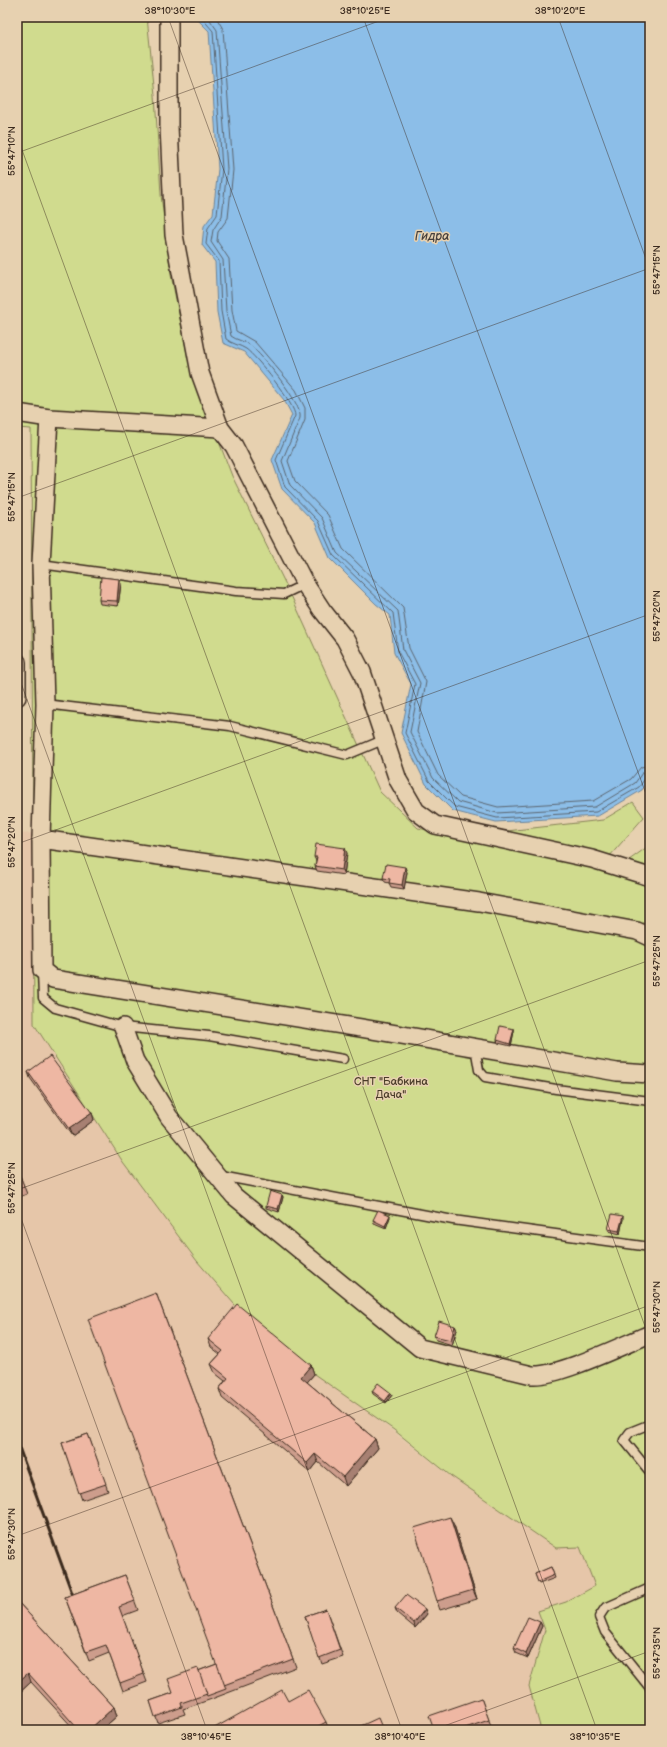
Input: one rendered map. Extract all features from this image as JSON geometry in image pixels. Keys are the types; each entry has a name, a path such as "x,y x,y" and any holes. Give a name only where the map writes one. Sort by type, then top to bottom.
{"street":[{"path":"169,17 169,126 174,235 200,373 220,428 234,446 305,584 322,610 345,639 359,666 383,740 398,780 416,810 434,826 592,859 650,877"},
{"path":"17,413 49,418 220,428"},
{"path":"49,418 41,564 45,704 41,839 42,970 53,979 475,1047 617,1072 650,1074"},
{"path":"17,662 17,697"},
{"path":"41,839 479,902 638,931 650,937"},
{"path":"123,1027 135,1061 169,1117 234,1196 420,1348 532,1375 542,1376 574,1365 650,1334"}],"lane":[{"path":"41,564 244,592 284,594 305,584"},
{"path":"45,704 230,726 347,755 383,740"},
{"path":"42,970 43,998 55,1008 123,1027 209,1036 343,1059"},
{"path":"475,1047 479,1070 486,1077 556,1089 650,1101"},
{"path":"217,1176 453,1220 650,1247"},
{"path":"650,1424 630,1432 624,1440 650,1472"},
{"path":"650,1588 605,1608 599,1617 605,1632 650,1688"}],"shaded area":[{"path":"33,833 34,1024 123,1162 197,1261 241,1312 450,1476 580,1547 596,1586 566,1602 538,1611 545,1630 529,1686 541,1730 17,1730 17,834"}],"green space":[{"name":"СНТ \"Бабкина Дача\"","path":"17,17 147,17 155,95 161,195 171,275 189,363 232,476 290,593 380,792 418,828 605,867 650,886 650,1730 541,1730 529,1686 545,1630 538,1611 566,1602 595,1586 580,1547 556,1548 451,1476 394,1430 314,1374 241,1312 197,1261 123,1162 34,1024 31,429 17,428"},
{"path":"633,802 644,817 609,857 498,832 603,820"},
{"path":"650,845 650,874 625,863"}],"water":[{"name":"Гидра","path":"195,17 650,17 650,777 642,790 598,816 496,822 453,811 426,784 401,733 411,684 394,653 390,615 376,604 330,558 315,523 282,489 272,460 292,415 284,400 244,352 223,343 217,312 215,262 202,245 204,226 213,214 218,169 209,31"}],"building":[{"path":"101,577 119,579 117,601 99,600"},
{"path":"316,844 345,848 342,870 315,866 317,857 314,857"},
{"path":"386,864 405,867 402,885 389,883 390,879 383,878"},
{"path":"500,1026 514,1029 510,1044 497,1040"},
{"path":"50,1056 92,1113 69,1129 28,1072"},
{"path":"17,1168 24,1186 17,1188"},
{"path":"270,1191 282,1195 278,1209 266,1206"},
{"path":"378,1210 390,1215 385,1226 373,1220"},
{"path":"612,1214 623,1216 619,1231 608,1229"},
{"path":"156,1293 293,1659 224,1685 88,1319"},
{"path":"237,1304 311,1365 301,1377 375,1439 343,1477 315,1454 307,1463 219,1389 228,1378 211,1364 223,1351 208,1339"},
{"path":"439,1321 455,1326 451,1340 434,1336"},
{"path":"378,1383 391,1393 385,1401 372,1391"},
{"path":"88,1434 106,1484 79,1493 62,1443"},
{"path":"450,1517 473,1590 437,1601 414,1528"},
{"path":"551,1567 554,1575 538,1582 535,1574"},
{"path":"125,1575 135,1601 119,1607 144,1674 120,1683 106,1645 86,1652 65,1597"},
{"path":"406,1595 425,1609 414,1623 395,1608"},
{"path":"17,1601 114,1707 89,1730 79,1730 28,1673 17,1683"},
{"path":"326,1609 340,1650 319,1658 305,1616"},
{"path":"528,1617 540,1622 526,1654 514,1648"},
{"path":"217,1664 226,1689 207,1696 198,1671"},
{"path":"198,1668 207,1694 181,1703 182,1707 155,1717 150,1701 173,1693 168,1679"},
{"path":"282,1690 288,1701 308,1690 326,1722 311,1730 211,1730"},
{"path":"481,1698 489,1720 459,1730 434,1730 429,1716"},
{"path":"378,1718 383,1730 352,1730"}],"railway":[{"path":"17,1442 72,1593"}]}
